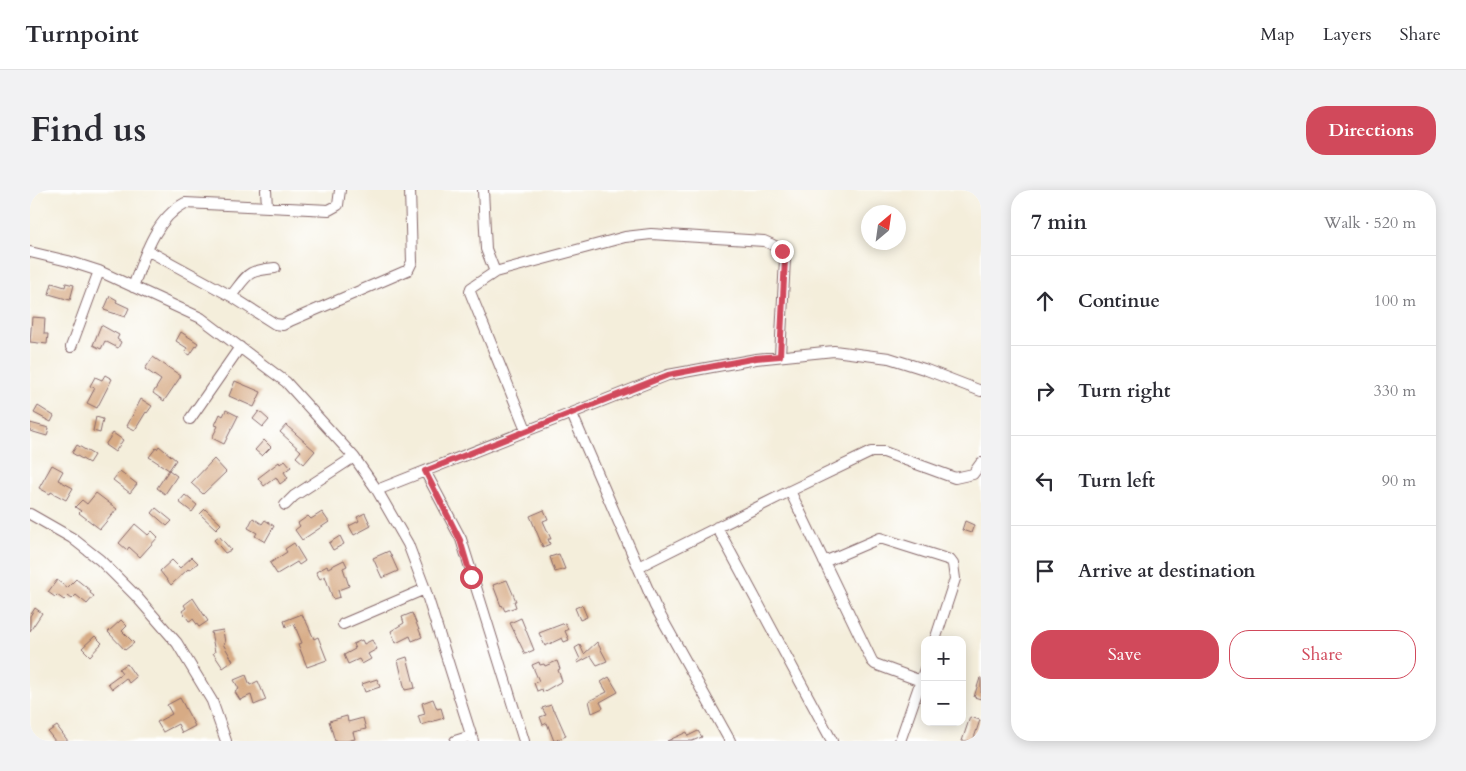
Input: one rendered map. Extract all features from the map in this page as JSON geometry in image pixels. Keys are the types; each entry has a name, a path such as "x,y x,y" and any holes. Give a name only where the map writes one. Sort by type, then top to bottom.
{"street":[{"path":"266,190 267,206"},
{"path":"133,286 147,250 162,222 175,208 185,203 329,210 338,205 340,190"},
{"path":"147,250 231,296 275,324 283,325 408,270 412,262 410,190"},
{"path":"483,190 486,249 495,272"},
{"path":"527,432 470,292 471,288 495,272 625,237 652,234 764,241 777,246 782,251 785,259 780,356"},
{"path":"30,252 100,271 201,318 286,382 354,457 377,490 408,544 425,589 472,739 455,741"},
{"path":"231,296 249,274 255,270 276,268"},
{"path":"71,346 100,271"},
{"path":"190,419 240,347"},
{"path":"377,490 668,375 756,358 834,352 889,358 924,368 981,391"},
{"path":"572,414 655,606 730,741"},
{"path":"638,567 790,490 871,452 884,452 955,478 973,474 981,463"},
{"path":"285,505 294,496 354,457"},
{"path":"425,471 460,540 524,741"},
{"path":"790,490 872,661 875,664 921,681 900,741"},
{"path":"30,514 72,538 100,560 136,596 177,643 212,701 226,741"},
{"path":"717,527 832,741"},
{"path":"824,562 880,538 950,560 953,564 955,579 935,636"},
{"path":"343,624 425,589"}],"building":[{"path":"52,283 65,287 66,283 74,285 70,300 49,294"},
{"path":"110,296 117,300 116,302 129,308 125,317 104,310"},
{"path":"32,317 45,318 44,334 48,334 47,344 30,342"},
{"path":"101,325 119,335 117,339 121,342 118,348 105,341 101,349 93,345"},
{"path":"181,332 198,343 190,355 185,352 187,348 176,341"},
{"path":"153,357 181,376 164,401 153,393 161,380 145,369"},
{"path":"105,375 112,379 97,408 87,403 95,388 90,386 95,377 102,380"},
{"path":"235,381 261,392 254,407 229,396"},
{"path":"141,399 152,406 135,430 127,426"},
{"path":"38,406 54,416 51,422 34,413"},
{"path":"226,410 238,416 224,444 212,438 218,426 215,425 220,414 223,416"},
{"path":"259,411 269,420 263,427 253,419"},
{"path":"96,417 103,419 100,433 93,431"},
{"path":"30,423 49,428 47,436 30,431"},
{"path":"286,425 315,451 304,464 296,457 301,451 280,432"},
{"path":"113,433 123,440 115,452 105,445"},
{"path":"264,440 271,447 262,456 255,450"},
{"path":"77,445 94,455 89,463 72,453"},
{"path":"159,446 176,460 169,470 149,457"},
{"path":"214,459 226,472 203,494 191,483"},
{"path":"285,460 291,467 284,472 288,478 280,484 276,477 264,486 258,478 279,462 280,464"},
{"path":"52,465 63,471 58,480 73,488 66,500 39,488"},
{"path":"169,470 177,476 165,494 157,488"},
{"path":"120,471 137,484 130,493 113,480"},
{"path":"96,493 117,509 100,529 79,513 81,511 75,507 82,500 87,504"},
{"path":"185,495 197,505 192,512 179,502"},
{"path":"156,508 172,521 167,526 152,513"},
{"path":"205,509 221,524 216,529 200,514"},
{"path":"544,510 548,519 543,521 551,539 548,539 550,544 543,547 530,516"},
{"path":"322,512 329,522 302,540 295,530 300,526 298,523 308,516 311,519"},
{"path":"365,513 371,526 354,535 349,526 359,521 357,517"},
{"path":"253,518 262,524 265,520 274,526 265,542 255,536 257,533 248,528"},
{"path":"965,521 974,525 971,533 962,530"},
{"path":"135,524 148,535 152,531 158,537 140,557 129,547 127,550 119,543"},
{"path":"219,536 231,550 225,553 214,540"},
{"path":"340,536 344,544 333,550 329,543"},
{"path":"294,543 305,561 299,565 297,562 277,574 270,563 287,552 285,549"},
{"path":"389,551 398,571 382,578 373,558"},
{"path":"559,554 565,569 555,572 550,557"},
{"path":"192,557 198,563 188,569 171,585 160,571 172,560 180,568"},
{"path":"344,560 347,566 343,568 349,586 338,590 340,597 333,599 325,576 320,579 316,572"},
{"path":"76,579 91,591 90,593 94,596 87,604 76,595 72,599 68,596 64,600 48,592 57,580 67,588"},
{"path":"507,580 516,601 514,601 516,607 505,611 501,606 493,585"},
{"path":"193,598 208,621 199,627 193,619 189,621 182,611 186,608 184,605"},
{"path":"582,605 587,617 580,620 575,608"},
{"path":"35,608 42,613 30,631 30,616"},
{"path":"412,613 422,637 412,641 410,636 396,643 391,631 404,623 402,617"},
{"path":"302,614 314,639 318,637 327,660 307,667 298,644 302,643 294,624 286,627 284,621"},
{"path":"521,618 534,650 525,654 510,623"},
{"path":"121,620 127,626 122,631 134,643 125,650 108,632"},
{"path":"565,623 568,629 565,631 569,640 564,642 562,638 545,646 539,633"},
{"path":"223,630 225,643 223,644 233,661 223,668 213,653 215,652 211,632"},
{"path":"95,636 102,643 90,656 82,648"},
{"path":"362,640 364,644 372,640 377,649 368,654 371,659 362,664 359,659 348,664 344,655 355,649 353,644"},
{"path":"597,642 607,661 597,665 591,656 578,663 577,661 580,659 575,648 580,645 584,654"},
{"path":"407,657 415,688 405,690 398,660"},
{"path":"557,661 562,681 543,692 542,689 537,691 534,683 539,681 532,665 539,662 540,665 544,664 545,666"},
{"path":"127,664 136,677 129,683 126,678 112,689 108,683 122,673 119,669"},
{"path":"246,675 250,685 258,681 266,700 254,705 251,695 240,700 235,692 239,689 234,680"},
{"path":"609,677 618,692 600,702 603,708 592,713 589,701 607,692 601,682"},
{"path":"981,678 981,699 974,697"},
{"path":"377,679 380,687 365,692 362,684"},
{"path":"180,698 195,726 182,733 178,724 163,732 157,722 172,714 167,705"},
{"path":"433,699 437,709 441,708 444,718 421,725 418,716 425,714 422,703"},
{"path":"551,705 566,736 554,741 547,723 543,725 540,717 546,715 542,708"},
{"path":"347,716 348,722 363,718 366,729 353,732 355,739 335,741 329,721"},
{"path":"970,717 980,720 973,741 962,741"},
{"path":"57,726 68,741 55,741 48,732"},
{"path":"698,731 702,737 692,741 667,741 687,732 688,736"}],"route":[{"path":"471,577 458,534 425,471 668,375 756,358 780,356 785,259 782,251"}]}
